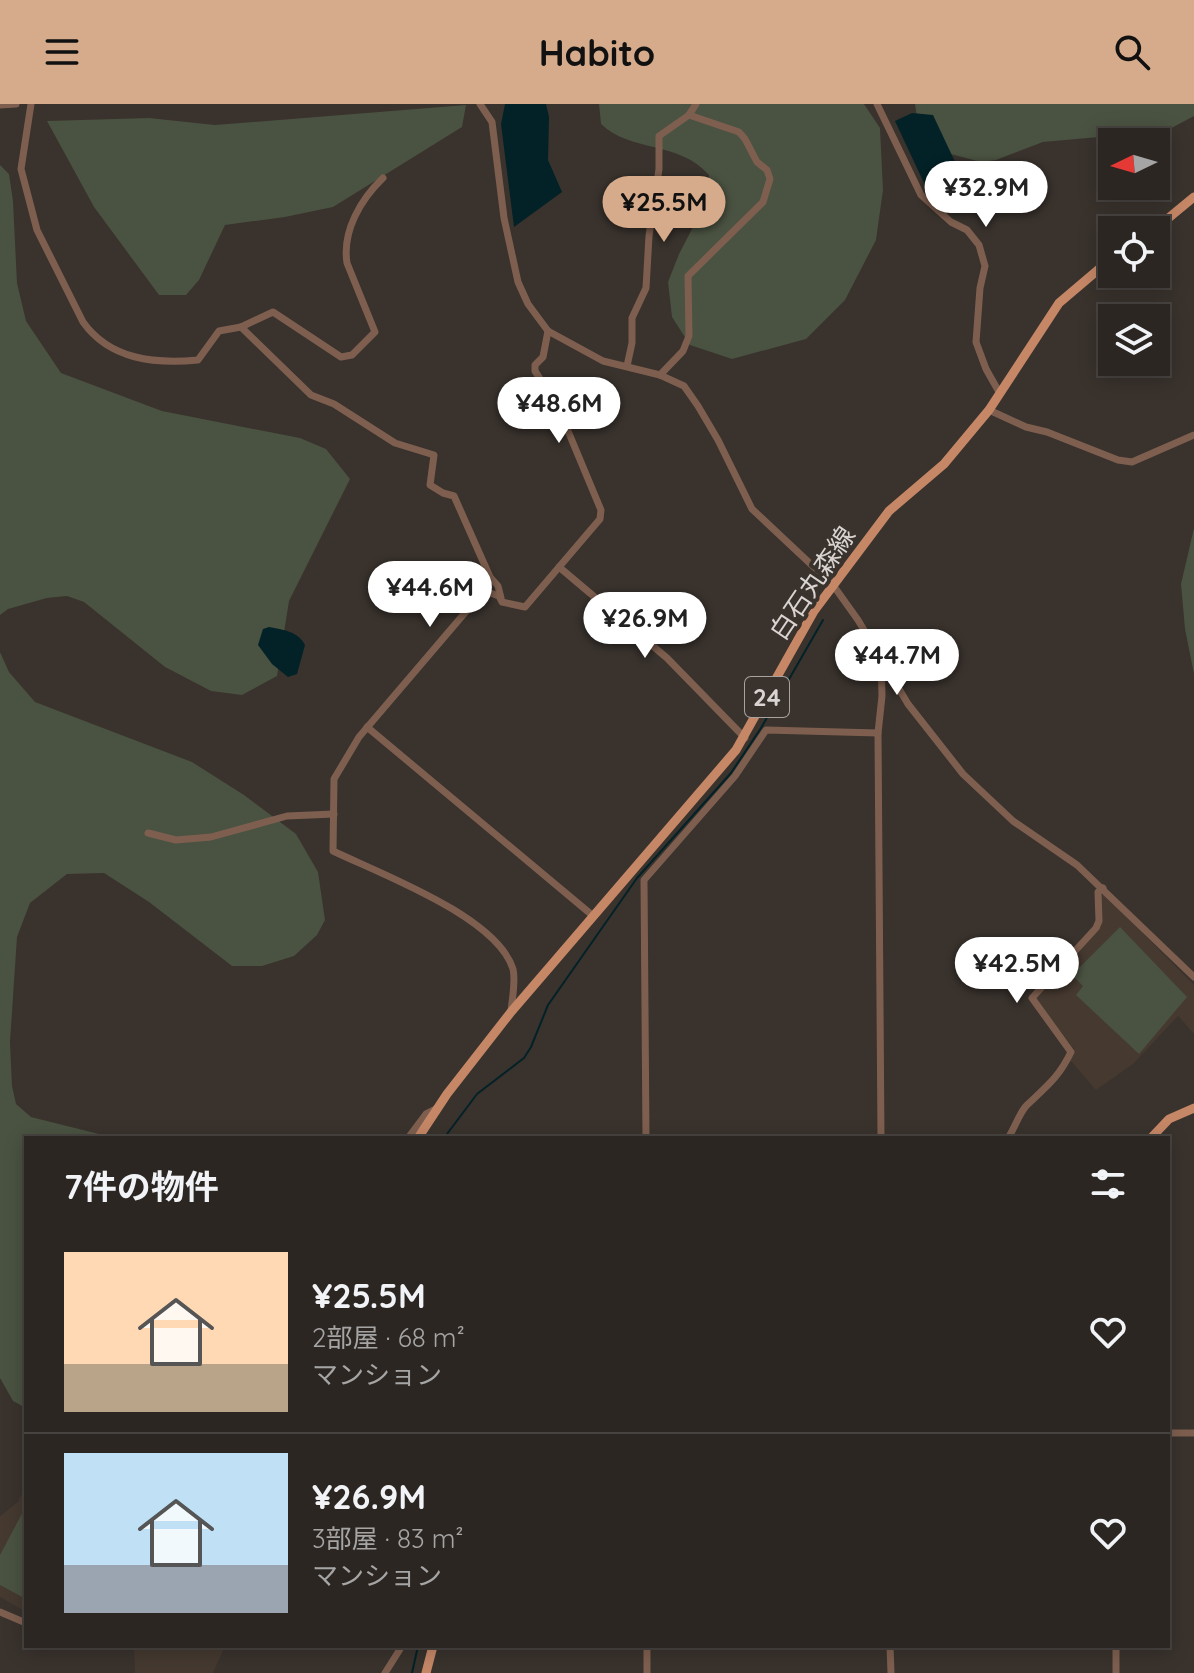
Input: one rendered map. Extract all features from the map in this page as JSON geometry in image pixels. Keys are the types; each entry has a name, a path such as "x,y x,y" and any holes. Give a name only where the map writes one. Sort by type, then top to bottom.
{"main road":[{"path":"1170,217 1194,197"},
{"name":"白石丸森線","path":"419,1136 436,1109 511,1012 745,738 814,611 889,511 944,464 989,410 1059,303 1098,270"},
{"path":"1153,1136 1169,1119 1194,1108"},
{"path":"426,1673 432,1648"}],"street":[{"path":"0,105 16,104"},
{"path":"31,104 21,169 37,230 83,322 93,335 116,352 149,360 198,360 219,331 241,327 273,312 341,357 352,355 375,332 345,252 356,214 383,178"},
{"path":"480,104 492,122 504,218 518,282 528,304 548,331 603,361 660,375 684,386 698,406 752,509 833,585 908,704 963,774 1013,821 1077,865 1194,977"},
{"path":"627,366 632,343 632,318 646,288 649,236 659,169 659,136 689,115 696,104"},
{"path":"877,104 921,195 951,222 967,230 979,245 985,266 976,342 999,392"},
{"path":"660,375 683,351 689,336 688,276 763,202 770,179 767,170 757,162 739,132 689,115"},
{"path":"241,327 311,395 334,404 395,443 434,455 430,485 454,496 490,577 498,586 502,602"},
{"path":"502,602 525,607 602,514 558,407 535,371 535,365 543,357 548,331"},
{"path":"989,410 1026,427 1118,460 1132,462 1194,435"},
{"path":"559,567 667,658 745,738"},
{"path":"502,602 499,596 487,592 475,601 367,727 334,779 333,851 473,920 494,938 514,971 511,1012"},
{"path":"881,658 882,696 878,733 881,1136"},
{"path":"367,727 592,915"},
{"path":"646,1136 644,880 735,776 766,730 878,733"},
{"path":"148,833 176,840 211,837 287,816 334,814"},
{"path":"1009,1136 1024,1107 1061,1073 1071,1052 1032,998 1096,928 1099,921 1098,892 1103,888"},
{"path":"410,1136 426,1114 436,1109"},
{"path":"1170,1433 1194,1433"},
{"path":"0,1612 24,1622"},
{"path":"385,1673 401,1648"},
{"path":"647,1648 647,1673"},
{"path":"890,1648 891,1673"},
{"path":"1116,1648 1116,1673"}],"shaded area":[{"path":"1104,894 1194,985 1194,1034 1178,1016 1133,1064 1096,1090 1070,1060 1074,1049 1035,999 1101,926 1100,897"},
{"path":"24,1489 24,1611 0,1597 0,1516 18,1502"},
{"path":"134,1648 224,1648 213,1673 135,1673"}],"green space":[{"path":"599,104 864,104 880,128 883,190 876,240 845,300 806,339 732,359 690,345 672,317 668,282 709,196 709,175 684,157 612,133 601,124"},
{"path":"915,104 1194,104 1194,116 1170,129 1098,128 1098,137 1043,142 996,160 981,162 924,147"},
{"path":"466,105 462,127 333,207 225,225 199,280 186,295 159,295 94,207 47,121 149,118 215,125"},
{"path":"0,165 9,174 17,283 26,321 61,373 162,411 300,438 326,449 350,479 289,601 277,676 242,695 211,691 165,667 84,602 67,596 8,609 0,615"},
{"path":"1194,528 1194,674 1185,629 1181,584"},
{"path":"0,652 9,672 35,702 192,762 244,795 296,834 318,872 325,920 317,935 294,956 262,966 232,966 149,902 104,873 67,874 30,903 17,937 10,1042 16,1104 31,1117 107,1136 24,1136 24,1407 13,1401 0,1378"},
{"path":"1120,927 1187,997 1139,1054 1076,995 1083,986 1072,975"},
{"path":"24,1510 24,1598 0,1585 0,1555"}],"water":[{"path":"505,104 546,104 549,117 548,160 562,192 514,227 501,124"},
{"path":"912,113 933,115 957,166 924,183 895,121"},
{"path":"269,627 294,634 305,645 297,674 288,677 272,664 258,645 263,629"}],"waterway":[{"path":"446,1136 477,1094 524,1058 548,1005 637,878 731,773 761,728 823,620"},
{"path":"412,1673 418,1648"}]}
